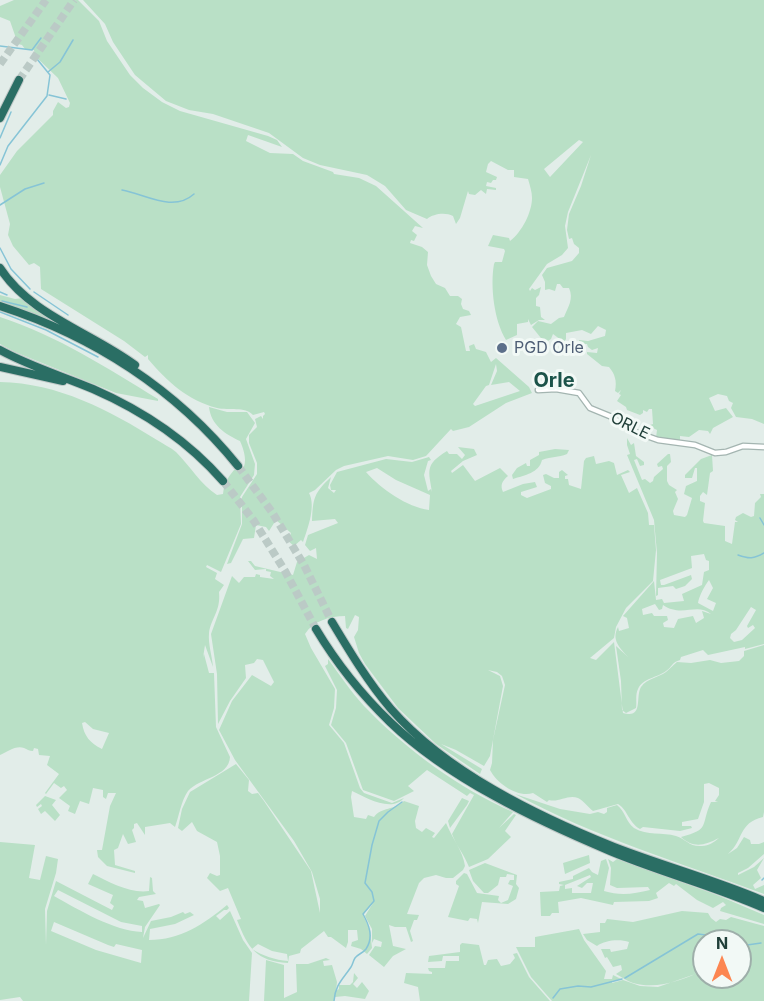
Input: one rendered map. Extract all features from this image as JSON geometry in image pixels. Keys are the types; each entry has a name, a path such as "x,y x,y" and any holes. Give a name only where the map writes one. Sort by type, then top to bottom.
{"highway":[{"path":"0,118 19,80"},
{"path":"0,268 27,298 128,359 157,382 169,396"},
{"path":"0,306 41,321 89,343 134,370 169,396 209,433 238,466"},
{"path":"0,350 110,396 142,414 179,439 209,465 223,481"},
{"path":"0,367 48,377 110,396"},
{"path":"332,622 358,665 393,710 447,758 490,786 532,810 614,847 764,901"},
{"path":"316,629 340,666 374,707 410,739 449,768 531,815 611,852 764,908"}],"street":[{"name":"ORLE","path":"537,390 556,389 579,393 590,408 612,417 630,430 658,440 695,445 719,453 743,446 764,447"}],"green space":[{"path":"14,0 78,0 99,21 107,41 130,75 162,102 180,111 277,140 282,147 248,135 246,141 270,153 293,154 303,161 334,174 359,178 376,186 423,228 415,226 412,231 417,235 410,243 428,252 427,265 436,284 445,288 450,296 458,296 462,299 463,309 469,311 471,315 460,317 456,324 461,327 466,351 470,351 469,346 474,344 476,349 486,352 491,362 496,358 529,387 532,393 506,403 469,427 453,431 451,429 426,456 413,460 388,456 336,470 309,493 312,504 303,542 301,540 294,546 288,541 291,533 276,520 269,531 266,527 256,525 254,538 243,539 231,563 227,564 242,524 242,497 257,474 257,463 249,443 249,435 257,427 255,419 261,416 263,419 265,414 264,412 253,415 241,410 217,408 187,395 163,375 148,359 148,355 145,357 124,341 41,289 40,267 34,263 29,265 13,246 8,235 10,224 0,187 0,175 17,151 53,115 58,102 66,108 70,103 58,78 35,56 34,50 25,49 18,44 10,21 0,17 0,6","holes":["496,364 497,371 491,385 509,382 520,391 475,406 473,404 489,385"]},
{"path":"83,0 764,0 764,424 752,419 736,417 731,408 733,403 727,396 718,394 709,398 715,411 726,408 733,417 713,428 710,434 708,431 699,430 689,437 680,436 680,442 656,438 657,430 647,428 653,424 652,409 647,412 643,410 640,415 627,410 617,401 621,390 618,393 615,391 616,381 609,367 602,366 587,354 587,352 597,353 598,348 592,350 587,344 579,344 579,340 588,341 605,336 606,330 598,326 591,334 582,330 566,333 563,344 556,346 561,340 553,334 551,339 545,343 532,327 538,321 551,324 564,317 570,303 569,288 563,288 557,284 555,291 545,290 542,275 547,268 572,261 579,253 579,248 574,244 572,238 569,239 567,230 569,214 591,155 568,212 565,226 568,248 562,255 547,264 529,289 530,291 532,288 535,290 541,287 536,298 536,306 540,307 541,317 545,320 539,320 531,325 528,319 528,322 517,324 517,335 506,340 498,323 493,282 494,264 502,262 505,251 488,246 493,235 509,238 510,241 522,227 532,203 528,179 514,177 514,170 508,170 491,161 486,172 497,177 491,183 487,182 486,186 496,188 496,190 487,189 486,194 481,190 475,195 469,194 468,191 456,224 453,216 446,214 427,219 406,210 385,186 367,175 320,165 303,158 269,133 166,101 135,75 113,42 105,24","holes":["579,140 583,142 550,177 544,169"]},
{"path":"0,295 15,299 23,298 78,333 0,303"},
{"path":"0,317 42,333 82,354 158,401 116,393 15,352 0,344"},
{"path":"0,382 42,387 63,393 120,418 176,452 201,481 217,495 223,494 224,487 234,470 242,470 245,456 240,441 216,424 209,407 227,412 247,412 255,423 246,439 255,464 254,475 240,497 241,524 221,572 207,565 206,567 217,573 215,579 224,585 219,592 219,604 209,633 213,667 205,645 203,658 204,654 209,673 214,673 216,727 230,757 225,769 188,791 175,827 170,823 145,827 145,835 137,823 134,824 132,830 136,842 128,844 123,834 118,848 114,850 115,865 135,871 135,873 107,866 98,857 97,850 102,850 110,806 116,793 108,793 106,799 103,797 103,790 93,788 89,804 80,801 75,814 68,811 70,806 59,798 67,790 64,786 61,788 54,783 45,793 59,774 47,765 50,756 39,755 38,749 34,748 32,751 21,747 0,755","holes":["85,722 93,729 109,733 102,749 88,739 82,723"]},
{"path":"627,438 631,445 634,443 636,456 644,462 644,465 640,466 637,459 634,460 642,480 645,479 650,483 663,469 657,464 670,454 671,462 667,466 667,481 677,490 675,492 678,499 673,511 674,515 685,517 692,498 684,494 686,486 697,481 697,468 692,478 685,478 685,475 701,459 712,455 713,471 710,473 707,495 703,492 700,496 700,501 705,503 703,521 725,526 725,541 732,544 735,522 738,522 735,520 736,517 743,513 754,516 755,503 761,497 760,494 764,494 764,644 708,655 703,650 681,657 666,671 640,685 636,708 626,713 622,710 616,646 628,657 617,644 615,636 618,627 619,631 629,628 627,618 623,616 654,581 656,600 662,599 664,603 684,601 682,594 702,585 704,572 709,570 709,561 706,560 704,554 691,556 692,568 660,580 661,585 664,585 691,575 692,579 685,586 676,589 673,586 658,588 656,596 657,553 654,520 627,455 630,454","holes":["709,580 713,588 707,599 716,603 713,611 698,603","655,604 659,610 663,605 677,610 700,609 711,614 702,611 704,618 696,623 693,616 678,619 674,628 664,627 663,623 668,620 667,616 654,616 652,613 643,615 642,609","751,607 756,610 747,626 748,628 753,625 755,628 742,640 734,642 730,638"]},
{"path":"458,447 474,449 477,455 463,461 451,471 452,473 463,465 475,481 500,468 508,476 502,483 503,492 535,482 537,487 521,492 521,495 527,498 551,489 551,486 545,483 543,475 559,478 559,472 562,470 568,475 565,479 568,479 569,485 581,489 586,458 594,456 596,464 609,461 614,463 617,475 628,470 630,472 621,475 629,493 637,488 648,513 649,525 654,525 656,550 653,581 626,608 616,627 614,638 590,658 596,660 614,642 623,713 634,713 643,684 660,676 677,662 739,661 744,656 744,651 764,645 764,812 763,817 749,823 728,854 737,848 744,837 750,840 751,844 764,842 764,854 738,875 754,867 764,858 757,870 761,878 753,885 755,889 764,885 764,894 607,836 515,794 560,809 590,814 598,812 604,814 607,808 617,805 634,828 650,833 676,836 691,844 702,846 709,845 719,838 700,845 690,843 681,837 701,829 711,802 718,802 715,801 719,795 719,788 709,783 704,784 704,802 698,819 682,822 682,826 692,828 680,831 643,827 640,829 618,804 593,811 574,797 547,802 533,793 515,792 498,781 490,770 493,740 505,685 502,676 488,670 500,676 503,686 490,756 484,766 441,744 482,769 480,774 436,744 398,708 359,653 354,637 358,630 359,617 355,615 348,629 345,616 334,617 322,620 308,629 305,634 335,689 334,708 329,725 344,743 360,788 364,793 392,803 404,798 399,802 392,804 385,804 352,791 354,817 366,819 368,815 374,817 404,801 419,806 415,821 416,828 422,832 426,828 435,833 432,837 434,838 446,823 460,850 465,866 453,878 436,875 424,878 419,883 407,914 419,915 417,920 414,920 410,931 413,941 411,942 406,927 389,925 393,946 406,949 393,956 384,967 369,955 375,946 381,947 382,942 374,939 372,943 372,929 365,916 373,903 363,915 370,930 372,948 367,954 351,946 352,942 358,940 357,930 348,930 346,948 328,937 324,931 301,949 300,953 289,956 288,963 268,959 253,950 278,960 288,961 287,954 272,951 258,944 252,949 237,920 241,919 228,888 220,891 207,878 210,873 220,875 217,842 197,831 192,822 182,831 178,828 182,809 190,792 236,764 249,780 248,791 252,794 258,793 311,871 320,913 320,899 312,872 294,841 235,760 219,730 232,701 252,675 271,686 274,682 263,660 257,659 254,663 245,665 246,678 230,701 218,724 217,674 211,634 232,576 239,583 244,577 255,577 256,574 260,577 274,579 270,576 271,572 266,569 255,570 248,561 255,566 293,575 297,562 309,555 317,559 316,548 310,551 305,545 308,535 338,523 335,519 312,521 314,501 321,487 331,477 328,488 334,493 336,490 331,490 330,485 337,472 386,459 412,462 429,457 431,460 428,461 424,475 428,491 431,489 432,492 429,473 435,460 447,451 449,454 457,454 462,459 465,455","holes":["377,468 396,480 430,495 429,510 412,505 379,485 366,472"]},
{"path":"555,449 569,450 567,454 542,460 535,471 513,479 512,475 517,468 526,463 530,466 530,460 539,455 539,452"},
{"path":"328,659 359,701 415,752 473,792 513,812 499,828 514,814 516,815 505,831 511,837 488,859 469,867 452,834 474,795 470,793 467,796 427,770 408,786 414,791 394,801 363,790 346,743 331,725 336,708 337,690 325,666 328,664"},
{"path":"45,796 56,800 52,805 60,815 55,821 45,811 41,814 38,809 42,806 41,804 37,807 36,805"},
{"path":"462,798 469,801 450,828 448,821"},
{"path":"0,842 35,845 29,878 40,880 46,856 58,859 45,909 46,945 47,911 56,881 112,910 114,906 110,903 113,895 88,884 93,874 120,887 135,891 149,891 150,877 152,878 153,891 156,894 139,897 137,900 143,901 145,908 160,905 145,927 143,938 151,921 183,912 185,914 190,912 194,915 175,924 150,929 149,940 171,937 191,930 227,905 229,908 227,910 216,916 220,920 230,911 243,940 252,953 249,1001 23,1001 20,997 0,1000","holes":["58,890 121,922 142,926 142,932 120,928 85,913 54,896","54,922 114,947 116,944 142,950 141,963 96,950 51,931"]},
{"path":"589,855 590,863 565,874 563,863"},
{"path":"606,859 609,868 604,891 627,894 650,890 648,887 617,888 610,885 611,868 608,859 613,862 617,859 717,895 764,915 764,924 720,911 726,905 723,902 713,908 697,900 676,884 674,886 669,883 656,893 658,898 649,901 614,902 613,905 581,898 558,902 559,913 541,916 540,892 559,891 560,886 564,885 559,882 573,879 573,876 589,868 598,875 601,861","holes":["590,875 591,877 577,886 582,888 587,883 593,883 591,893 572,893 572,888 565,889 565,885"]},
{"path":"485,863 517,875 516,884 519,888 516,899 508,904 482,902 478,923 477,919 470,918 468,921 448,917 459,886 456,881 464,873 467,874 477,893 499,896 498,900 501,903 508,900 513,886 508,884 510,880 514,880 514,875 507,874 506,877 500,877 498,885 488,893 484,893 473,881 469,870"},
{"path":"682,911 708,913 716,922 731,917 764,926 764,1001 552,1001 531,977 516,947 535,947 535,937 579,929 606,971 604,979 612,979 613,975 621,979 612,981 612,983 623,980 640,986 658,987 671,983 642,985 633,983 616,974 622,970 621,965 613,967 601,949 610,949 611,952 627,949 629,942 604,942 597,946 587,940 583,934 600,932 600,923 605,923 607,919 633,922"},
{"path":"462,943 479,945 484,965 488,960 497,959 501,966 510,964 515,958 513,954 517,953 529,977 550,1001 420,1001 418,987 404,983 406,973 432,974 428,968 445,968 446,961 459,961 459,956 443,956 442,961 428,962 429,956 460,952"},
{"path":"326,958 330,960 323,961 324,966 332,965 337,982 336,991 339,985 350,985 353,982 354,973 358,978 353,984 357,988 362,982 369,991 365,999 345,996 335,997 334,1001 264,1001 266,960 284,965 284,998 297,992 296,964 308,964"}],"waterway":[{"path":"0,46 32,50 41,38"},
{"path":"48,72 60,62 73,40"},
{"path":"0,165 8,146 47,96 50,75 37,59"},
{"path":"49,95 66,99"},
{"path":"0,138 11,112"},
{"path":"0,205 25,189 44,183"},
{"path":"122,190 168,202 177,202 194,194"},
{"path":"0,248 11,269 30,289"},
{"path":"0,292 7,295"},
{"path":"34,292 68,315"},
{"path":"2,301 27,307"},
{"path":"0,312 46,330 98,357"},
{"path":"760,518 764,525"},
{"path":"738,555 751,558 764,553"},
{"path":"334,1001 340,983 355,958 366,949 370,940 369,927 363,914 374,901 372,892 365,883 379,821 402,802"},
{"path":"625,978 692,938"},
{"path":"752,944 761,943"},
{"path":"553,998 560,989 578,986 591,987 622,979"}],"tunnel":[{"path":"0,64 46,0"},
{"path":"19,80 74,0"},
{"path":"238,466 272,512 304,565 332,622"},
{"path":"223,481 254,521 285,571 316,629"}],"place":[{"name":"PGD Orle","path":"502,348"}],"district":[{"name":"Orle","path":"554,381"}]}
